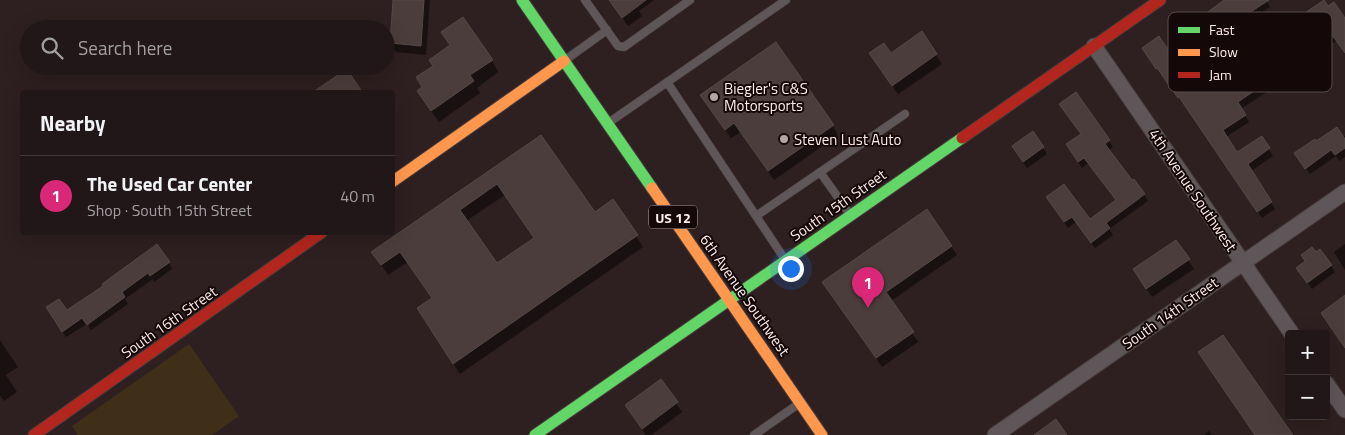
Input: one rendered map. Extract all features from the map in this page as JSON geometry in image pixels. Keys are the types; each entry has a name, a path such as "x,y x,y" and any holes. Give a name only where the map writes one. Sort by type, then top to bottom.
{"main road":[{"name":"6th Avenue Southwest","path":"522,0 822,435"},
{"name":"South 15th Street","path":"535,435 1160,0"},
{"path":"395,180 564,60"},
{"name":"South 16th Street","path":"34,435 56,429 318,235"}],"street":[{"name":"4th Avenue Southwest","path":"1094,46 1289,330"},
{"name":"South 14th Street","path":"995,435 1345,192"},
{"path":"1330,389 1345,410"}],"lane":[{"path":"585,0 618,46 624,47 690,0"},
{"path":"608,123 786,0"},
{"path":"564,60 607,30"},
{"path":"667,82 786,260"},
{"path":"756,216 905,114"},
{"path":"820,172 850,215"},
{"path":"754,435 800,403"}],"shaded area":[{"path":"189,344 239,416 212,435 78,435 72,426"}],"building":[{"path":"393,0 424,0 421,46 395,43 395,20 392,20"},
{"path":"609,0 646,0 622,18"},
{"path":"1224,0 1269,0 1251,12 1208,12"},
{"path":"1324,0 1328,6 1334,2 1345,18 1345,53 1332,35 1332,12 1306,12"},
{"path":"463,17 493,60 470,75 474,81 431,111 417,91 422,87 416,77 433,66 429,60 450,45 441,32"},
{"path":"922,31 937,54 892,86 869,53 884,43 891,53"},
{"path":"1159,36 1168,49 1168,84 1156,69 1142,48"},
{"path":"776,42 834,125 768,171 734,123 725,130 700,95"},
{"path":"338,75 351,75 361,90 316,90"},
{"path":"1076,92 1110,140 1105,144 1145,194 1106,223 1110,228 1091,243 1072,217 1064,222 1046,197 1064,184 1090,219 1116,200 1084,158 1078,162 1066,144 1081,134 1059,104"},
{"path":"1174,92 1253,92 1238,102 1246,115 1223,130 1237,152 1262,136 1270,148 1248,164 1272,202 1257,212"},
{"path":"1337,127 1345,139 1345,148 1335,155 1331,150 1305,169 1294,153"},
{"path":"1033,131 1044,147 1023,162 1012,146"},
{"path":"541,135 595,212 613,199 638,235 453,364 417,308 432,298 400,252 381,265 371,252","holes":["497,184 534,238 497,263 460,210"]},
{"path":"927,209 952,246 886,292 914,332 876,358 822,282"},
{"path":"1176,240 1190,259 1146,289 1133,269"},
{"path":"157,244 170,262 150,276 148,273 122,292 125,297 87,325 82,318 62,332 46,307 59,299 67,310 103,286 102,284"},
{"path":"1312,247 1316,252 1320,249 1332,265 1307,283 1296,268 1305,261 1301,255"},
{"path":"1345,295 1345,348 1321,313"},
{"path":"1223,335 1293,435 1255,435 1198,352"},
{"path":"661,379 678,402 642,429 625,405"},
{"path":"1056,419 1067,435 1034,435"}],"traffic: fast":[{"path":"522,0 652,188"},
{"path":"535,435 962,138"}],"traffic: slow":[{"path":"395,180 564,61"},
{"path":"652,188 822,435"}],"traffic: jam":[{"path":"962,138 1160,0"},
{"path":"34,435 318,235"}],"place":[{"name":"Biegler's C&S Motorsports","path":"714,97"},
{"name":"Steven Lust Auto","path":"784,139"},
{"name":"The Used Car Center","path":"868,308"}]}
